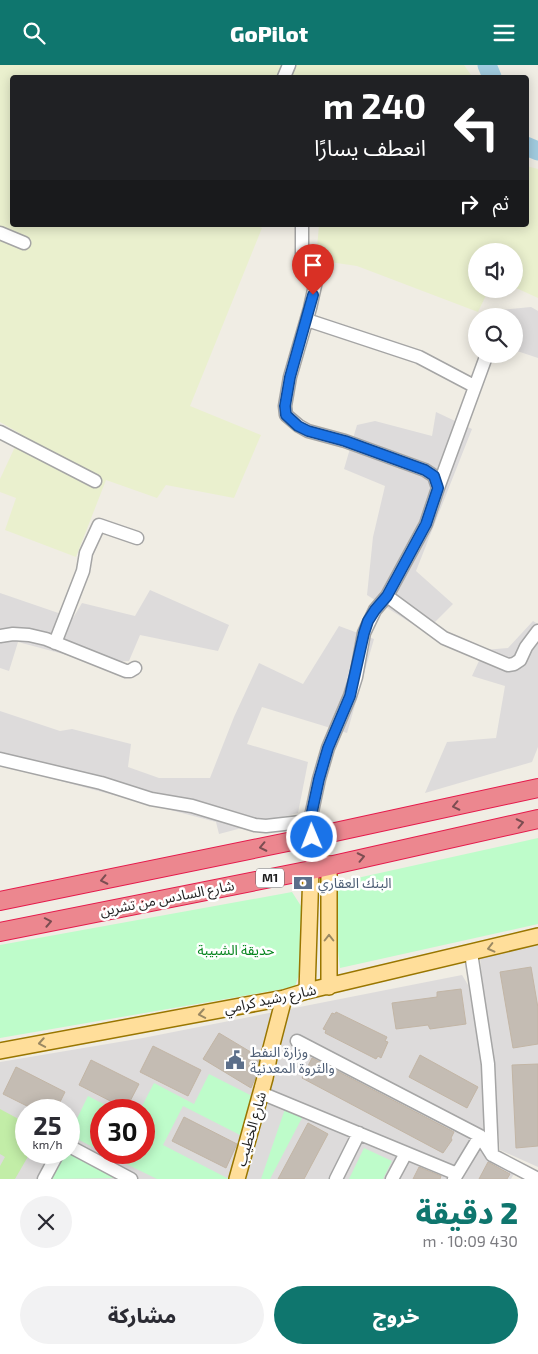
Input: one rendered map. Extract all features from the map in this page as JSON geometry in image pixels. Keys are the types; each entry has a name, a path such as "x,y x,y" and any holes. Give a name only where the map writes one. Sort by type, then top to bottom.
{"highway":[{"name":"M1","path":"0,901 311,829 538,788"},
{"name":"شارع السادس من تشرين","path":"0,932 311,869 538,819"}],"main road":[{"path":"328,864 329,987"},
{"path":"307,991 311,869"},
{"name":"شارع رشيد كرامي","path":"0,1051 288,997 538,936"},
{"name":"شارع الخطيب","path":"237,1179 265,1078 276,1055 288,997"}],"street":[{"path":"302,227 302,255 316,281 307,320 290,377 285,406 286,415 290,420 308,431 345,441 425,470 434,476 438,488"},
{"path":"0,233 24,243"},
{"path":"307,320 419,357 474,385"},
{"path":"0,759 101,783 151,799 192,806 255,825 311,829 315,793 328,748 356,677 364,633 375,610 387,596 426,524 483,363"},
{"path":"0,432 95,481"},
{"path":"55,643 83,571 86,553 100,525 136,538"},
{"path":"387,596 444,637 508,665 520,660 526,647 538,631"},
{"path":"0,636 13,634 29,635 55,643 126,671 135,668"},
{"path":"471,953 488,1064 492,1155"},
{"path":"297,1041 480,1137 492,1155 519,1175 538,1179"},
{"path":"261,1093 406,1153 456,1176 480,1137"},
{"path":"336,1179 359,1133"},
{"path":"80,1152 131,1179"},
{"path":"392,1179 406,1153"},
{"path":"44,1179 52,1164"}],"shaded area":[{"path":"531,307 538,311 538,358 523,353 523,308 521,308"},
{"path":"436,412 472,429 416,571 453,604 425,632 367,595 373,537 385,486 344,469 357,425 375,421 432,436"},
{"path":"150,590 229,625 218,651 140,635 129,661 97,663 18,642 9,671 0,668 0,593 73,618 82,603 135,616"},
{"path":"533,621 538,624 538,747 532,762 425,793 447,742 496,738 505,686 472,676 484,650 508,648"},
{"path":"339,626 374,639 347,733 262,707 247,744 308,762 298,813 219,834 216,822 0,765 0,711 60,731 72,729 131,744 128,767 159,778 210,778 234,717 259,663 303,684"},
{"path":"538,944 538,1167 500,1150 480,958"},
{"path":"462,975 468,985 483,1064 484,1156 515,1172 511,1179 0,1179 0,1062 143,1038"}],"green space":[{"path":"0,65 464,65 471,75 10,75 10,227 262,228 190,406 261,435 234,498 166,485 157,498 106,480 76,557 5,530 16,498 0,492 0,479 21,434 0,422"},
{"path":"529,167 538,169 538,298 523,291 523,243 468,243 468,298 485,298 480,308 468,308 357,266 316,260 319,227 529,227"},
{"path":"538,838 538,924 340,968 330,884"},
{"name":"حديقة الشبيبة","path":"292,892 301,906 303,961 295,987 0,1038 0,945"},
{"path":"209,1074 260,1100 242,1136 183,1106 163,1145 229,1179 157,1179 126,1164 155,1164 155,1099 146,1099 154,1083 194,1104"},
{"path":"88,1096 94,1099 90,1099 90,1146 80,1140 80,1112"},
{"path":"286,1106 303,1116 270,1179 261,1179"},
{"path":"0,1109 15,1117 15,1164 24,1164 15,1179 0,1179 0,1166 5,1157 0,1154"},
{"path":"364,1148 392,1161 383,1179 349,1179"},
{"path":"80,1159 117,1178 50,1179 58,1164 80,1164"}],"building":[{"path":"531,967 538,1008 538,1044 513,1048 500,972"},
{"path":"461,989 466,1024 430,1029 428,1025 396,1029 392,1003 437,997 437,992"},
{"path":"336,1012 387,1037 385,1041 388,1042 381,1058 378,1056 376,1059 325,1033 326,1030 323,1029 332,1013 335,1014"},
{"name":"وزارة النفط والثروة المعدنية","path":"219,1033 259,1057 256,1076 251,1088 203,1059"},
{"path":"153,1046 201,1070 188,1096 140,1072"},
{"path":"420,1055 478,1087 467,1108 409,1077"},
{"path":"312,1058 454,1132 452,1140 443,1153 302,1078"},
{"path":"91,1060 139,1084 131,1099 106,1099 79,1085"},
{"path":"538,1064 538,1146 516,1148 512,1065"},
{"path":"16,1067 65,1092 62,1099 15,1100 3,1094"},
{"path":"184,1117 237,1144 226,1168 172,1141"},
{"path":"308,1123 328,1134 304,1179 278,1179"},
{"path":"488,1162 510,1174 507,1179 479,1179"},
{"path":"419,1167 441,1176 440,1179 413,1179"}],"waterway":[{"path":"487,65 491,75"},
{"path":"529,147 538,151"}],"place":[{"name":"البنك العقاري","path":"303,883"},
{"name":"وزارة النفط والثروة المعدنية","path":"235,1060"}],"route":[{"path":"312,837 310,821 315,793 328,748 356,677 368,621 387,596 426,524 438,488 434,476 425,470 345,441 308,431 298,426 286,415 285,406 290,377 313,295"}]}
